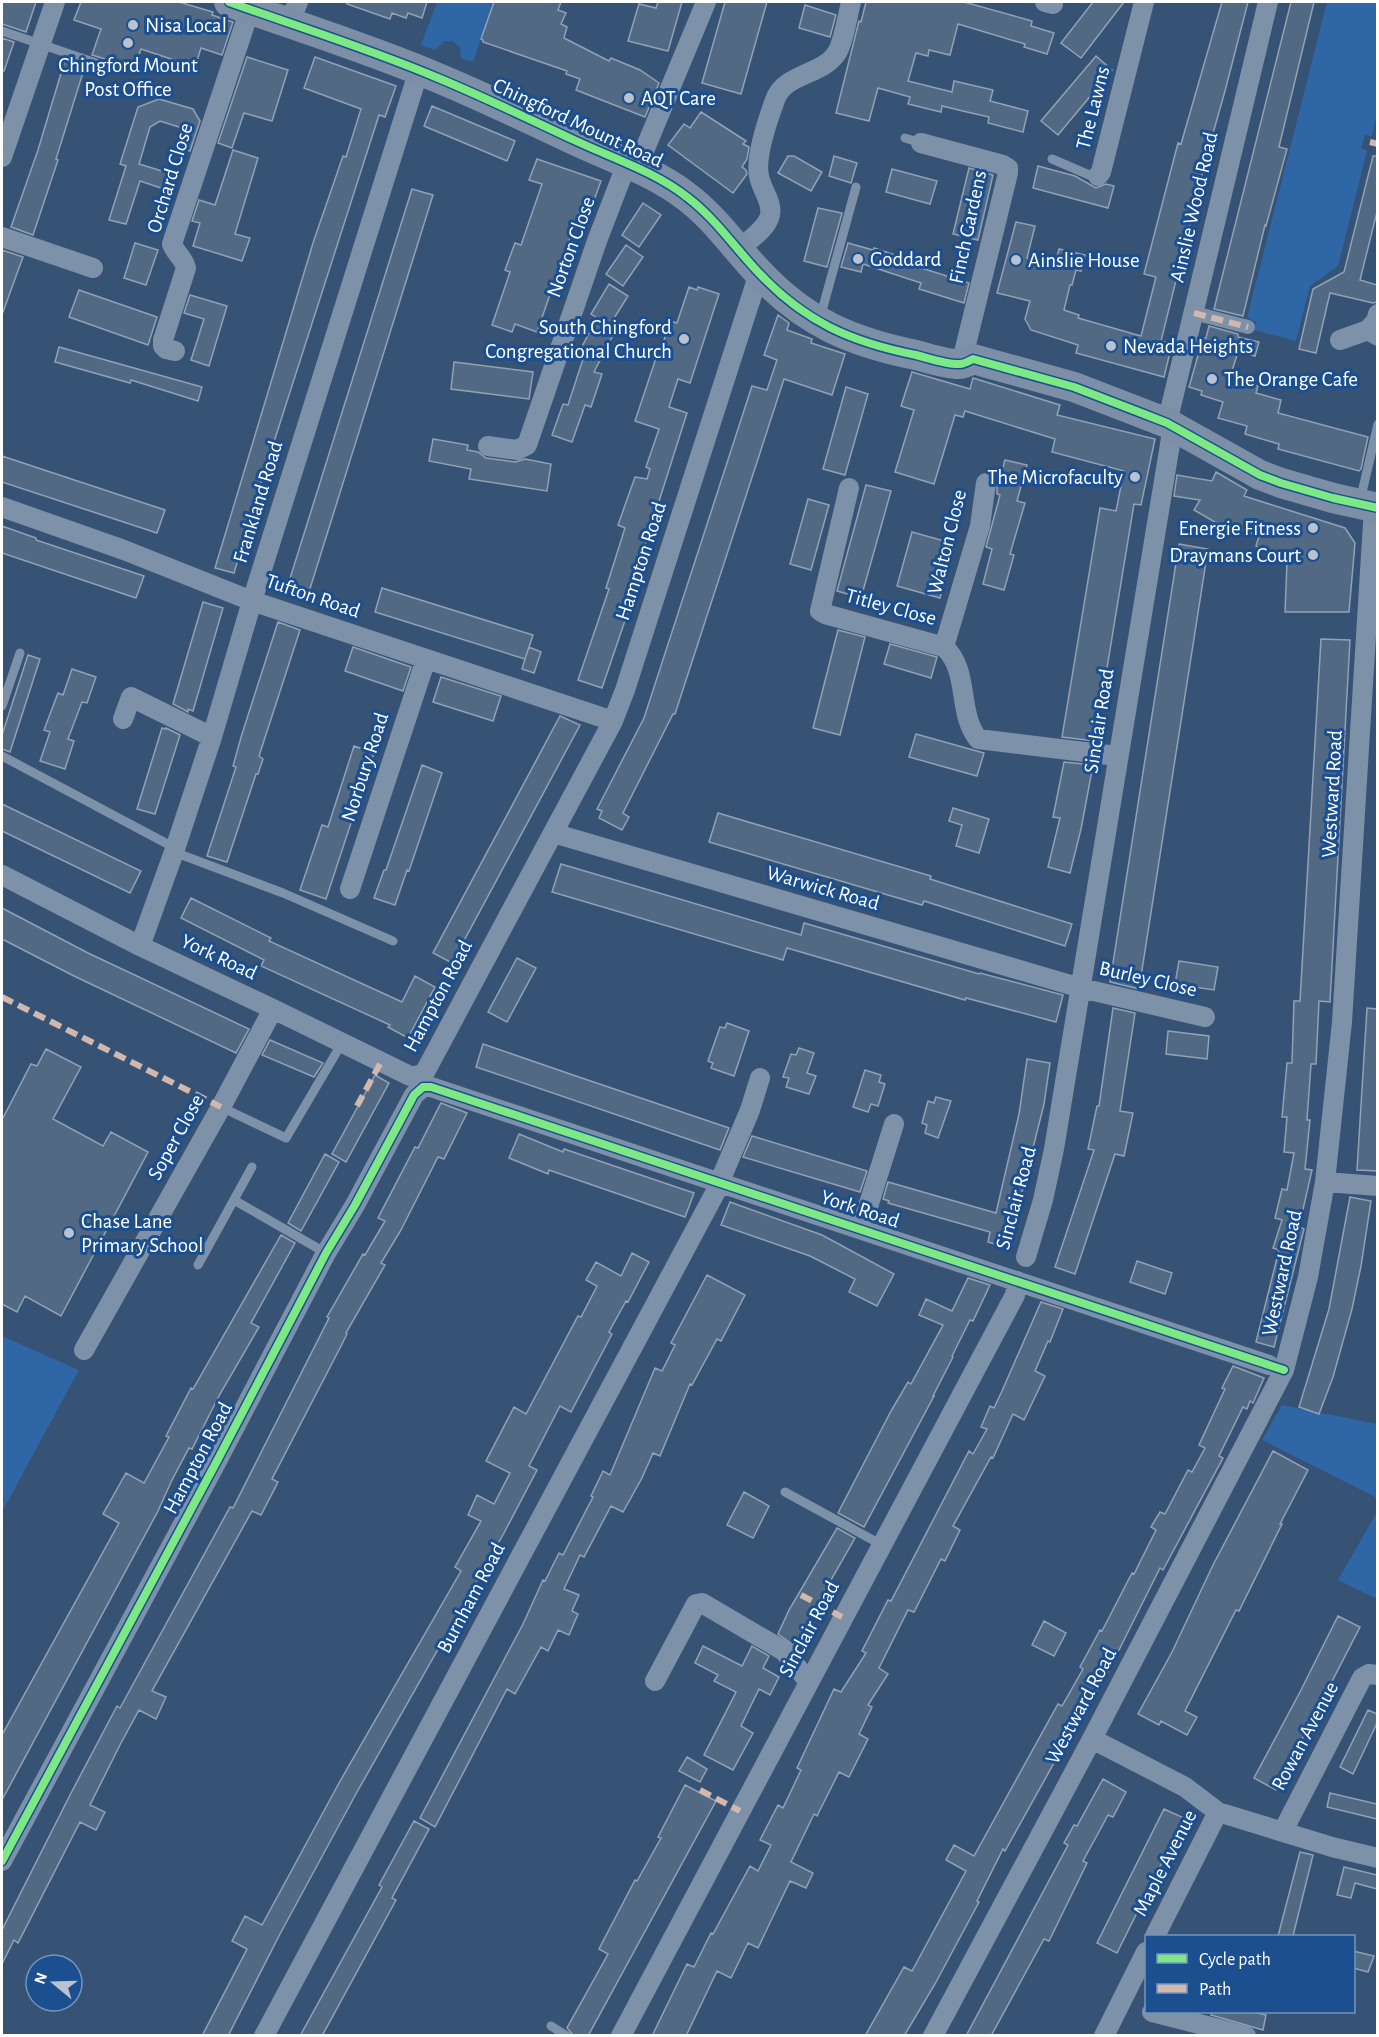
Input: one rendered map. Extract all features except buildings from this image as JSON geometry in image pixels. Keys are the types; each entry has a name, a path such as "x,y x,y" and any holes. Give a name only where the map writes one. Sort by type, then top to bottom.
{"main road":[{"name":"Chingford Mount Road","path":"240,5 294,12 632,166 688,197 784,297 818,322 862,343 961,365 973,359 1074,387 1170,424 1260,475 1311,493 1370,506"}],"street":[{"path":"2,157 55,2"},
{"name":"Norton Close","path":"488,446 517,450 527,445 597,241 706,2"},
{"path":"740,249 764,226 770,214 771,206 758,175 760,153 775,97 787,85 829,62 837,53 851,2"},
{"name":"The Lawns","path":"1098,176 1101,172 1144,2"},
{"name":"Ainslie Wood Road","path":"1170,424 1268,2"},
{"name":"Orchard Close","path":"175,351 166,349 163,346 163,340 186,268 172,244 240,5"},
{"name":"Frankland Road","path":"140,946 175,850 212,737 252,601 419,70"},
{"name":"Finch Gardens","path":"913,141 1008,168 961,365"},
{"path":"2,237 93,268"},
{"name":"Hampton Road","path":"2,1860 613,721 625,690 759,273"},
{"path":"1194,313 1248,327"},
{"path":"1340,340 1374,327"},
{"name":"Sinclair Road","path":"621,2036 1015,1295 1043,1200 1054,1149 1170,424"},
{"name":"Walton Close","path":"944,647 980,526 986,483"},
{"name":"Titley Close","path":"849,488 820,611 944,647 956,661 971,725 978,739 1117,756"},
{"name":"Westward Road","path":"933,2036 1092,1739 1284,1370 1308,1277 1325,1182 1342,1022 1366,621 1370,506"},
{"name":"Tufton Road","path":"2,507 124,550 252,601 613,721"},
{"name":"Norbury Road","path":"350,889 426,659"},
{"path":"123,719 131,697 212,737"},
{"name":"Warwick Road","path":"553,833 1081,988"},
{"name":"York Road","path":"2,875 140,946 431,1087 861,1229 1022,1268 1269,1365"},
{"name":"Burley Close","path":"1081,988 1205,1017"},
{"name":"Soper Close","path":"84,1350 221,1107 273,1009"},
{"name":"Burnham Road","path":"264,2036 720,1182 750,1110 760,1078"},
{"path":"861,1229 894,1124"},
{"path":"1325,1182 1377,1186"},
{"path":"655,1681 696,1604 702,1603 784,1651 808,1681"},
{"name":"Rowan Avenue","path":"1282,1831 1362,1678 1369,1674 1377,1675"},
{"path":"1092,1739 1185,1786 1218,1812 1332,1847 1377,1858"},
{"name":"Maple Avenue","path":"1156,1935 1218,1812"},
{"path":"1104,2036 1145,1954"},
{"path":"1122,2001 1145,2010"},
{"path":"1156,2013 1246,2036"}],"lane":[{"path":"2,32 102,65"},
{"name":"The Lawns","path":"1052,159 1094,177 1098,176"},
{"path":"818,322 856,187"},
{"path":"1370,506 1377,424"},
{"path":"2,706 20,653"},
{"path":"2,756 175,850 283,892 393,941"},
{"path":"221,1107 286,1138 342,1043"},
{"path":"198,1265 252,1167"},
{"path":"234,1200 326,1253"},
{"path":"785,1492 882,1545"},
{"path":"551,2026 567,2036"}],"shaded area":[{"path":"437,2 494,2 473,62 461,58 460,47 452,41 444,41 435,50 421,45"},
{"path":"1327,2 1377,2 1377,113 1372,136 1365,135 1361,148 1367,151 1338,266 1310,286 1296,341 1253,330 1256,322 1247,318"},
{"path":"2,1336 79,1370 2,1512"},
{"path":"1282,1405 1377,1424 1377,1498 1262,1440"},
{"path":"1377,1512 1377,1599 1338,1580"}],"marked path":[{"path":"1370,142 1378,144"},
{"path":"1194,313 1248,327"},
{"path":"2,997 221,1107"},
{"path":"357,1106 381,1062"},
{"path":"801,1595 842,1617"},
{"path":"700,1790 740,1811"}],"cycle path":[{"path":"229,2 412,67 661,180 707,214 776,290 794,305 830,328 892,350 955,364 962,364 973,359 1074,387 1167,423 1260,475 1333,498 1378,508"},
{"path":"2,1861 326,1253 355,1205 414,1095 423,1087 431,1087 1284,1370"}],"place":[{"name":"Nisa Local","path":"133,25"},
{"name":"Chingford Mount Post Office","path":"128,43"},
{"name":"AQT Care","path":"629,98"},
{"name":"Goddard","path":"858,259"},
{"name":"Ainslie House","path":"1016,260"},
{"name":"South Chingford Congregational Church","path":"684,339"},
{"name":"Nevada Heights","path":"1111,346"},
{"name":"The Orange Cafe","path":"1212,379"},
{"name":"The Microfaculty","path":"1135,477"},
{"name":"Energie Fitness","path":"1313,528"},
{"name":"Draymans Court","path":"1313,555"},
{"name":"Chase Lane Primary School","path":"69,1233"}]}
